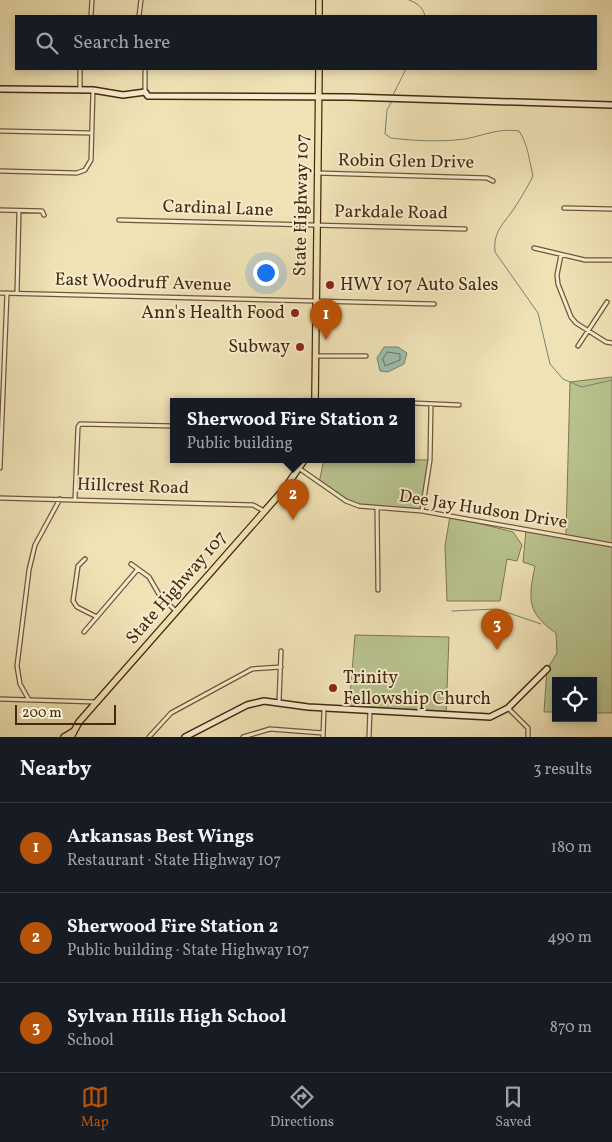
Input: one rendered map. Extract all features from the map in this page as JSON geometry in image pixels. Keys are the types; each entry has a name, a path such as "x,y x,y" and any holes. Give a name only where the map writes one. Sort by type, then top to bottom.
{"main road":[{"path":"319,15 320,0"},
{"name":"State Highway 107","path":"315,398 318,70"},
{"name":"State Highway 107","path":"72,734 97,702 300,470 303,463"},
{"path":"64,737 72,734"}],"street":[{"path":"92,0 92,15"},
{"path":"139,15 141,0"},
{"path":"80,70 80,89"},
{"path":"144,95 145,70"},
{"path":"1,87 80,89 133,95 393,98 612,105"},
{"path":"0,171 82,172 90,164 93,90"},
{"path":"0,130 91,133"},
{"name":"Robin Glen Drive","path":"318,173 487,178 493,181"},
{"path":"564,208 612,209"},
{"path":"0,210 42,212 44,215"},
{"path":"17,293 19,211"},
{"name":"Cardinal Lane","path":"119,220 317,225"},
{"name":"Parkdale Road","path":"317,225 465,229"},
{"path":"534,248 585,260 612,260"},
{"path":"561,255 556,275 571,318 606,342 612,343"},
{"name":"East Woodruff Avenue","path":"0,293 434,304"},
{"path":"0,468 7,293"},
{"path":"578,346 607,302"},
{"path":"315,356 366,356"},
{"path":"415,404 459,405"},
{"path":"422,511 430,460 431,404"},
{"path":"75,499 78,427 80,424 170,426"},
{"name":"Dee Jay Hudson Drive","path":"300,470 346,501 359,506 422,511 612,545"},
{"name":"Hillcrest Road","path":"0,498 253,505 264,511"},
{"path":"29,700 20,684 16,666 29,570 35,545 60,499"},
{"path":"377,508 378,590"},
{"path":"85,559 78,566 73,601 77,607 96,617"},
{"path":"131,564 149,577 160,596 176,611"},
{"path":"84,632 138,569"},
{"path":"279,702 281,652"},
{"path":"149,737 171,713 252,669 259,667 281,667"},
{"path":"185,737 247,705 264,701 479,718 497,715 508,708 546,669"},
{"path":"0,699 97,702"},
{"path":"243,737 270,729 323,735 324,707"},
{"path":"369,737 370,708"},
{"path":"508,708 528,728 528,737"}],"green space":[{"path":"612,377 612,713 597,713 597,677 552,677 552,712 544,712 547,669 557,653 556,633 546,626 535,612 532,605 531,588 535,566 523,562 526,530 566,536 570,382"},
{"path":"415,460 430,460 422,511 355,505 319,483 323,463 415,463"},
{"path":"450,516 513,532 522,545 517,561 507,559 500,601 447,601 445,546"},
{"path":"355,635 449,637 446,715 349,708"}],"water":[{"path":"384,347 398,347 407,353 404,364 388,372 380,371 377,358"}],"waterway":[{"path":"409,0 415,2 423,10 425,15"},
{"path":"392,97 406,70"},
{"path":"392,101 387,110 385,134 391,138 447,141 465,139 498,131 519,131 526,147 533,176 517,205 498,231 495,240 495,252 538,313 550,364 563,379 582,387 612,380"},
{"path":"452,611 497,609 541,624"}],"place":[{"name":"HWY 107 Auto Sales","path":"330,285"},
{"name":"Ann's Health Food","path":"295,313"},
{"name":"Arkansas Best Wings","path":"326,340"},
{"name":"Subway","path":"300,347"},
{"name":"Sherwood Fire Station 2","path":"293,520"},
{"name":"Sylvan Hills High School","path":"497,650"},
{"name":"Trinity Fellowship Church","path":"333,688"}]}
